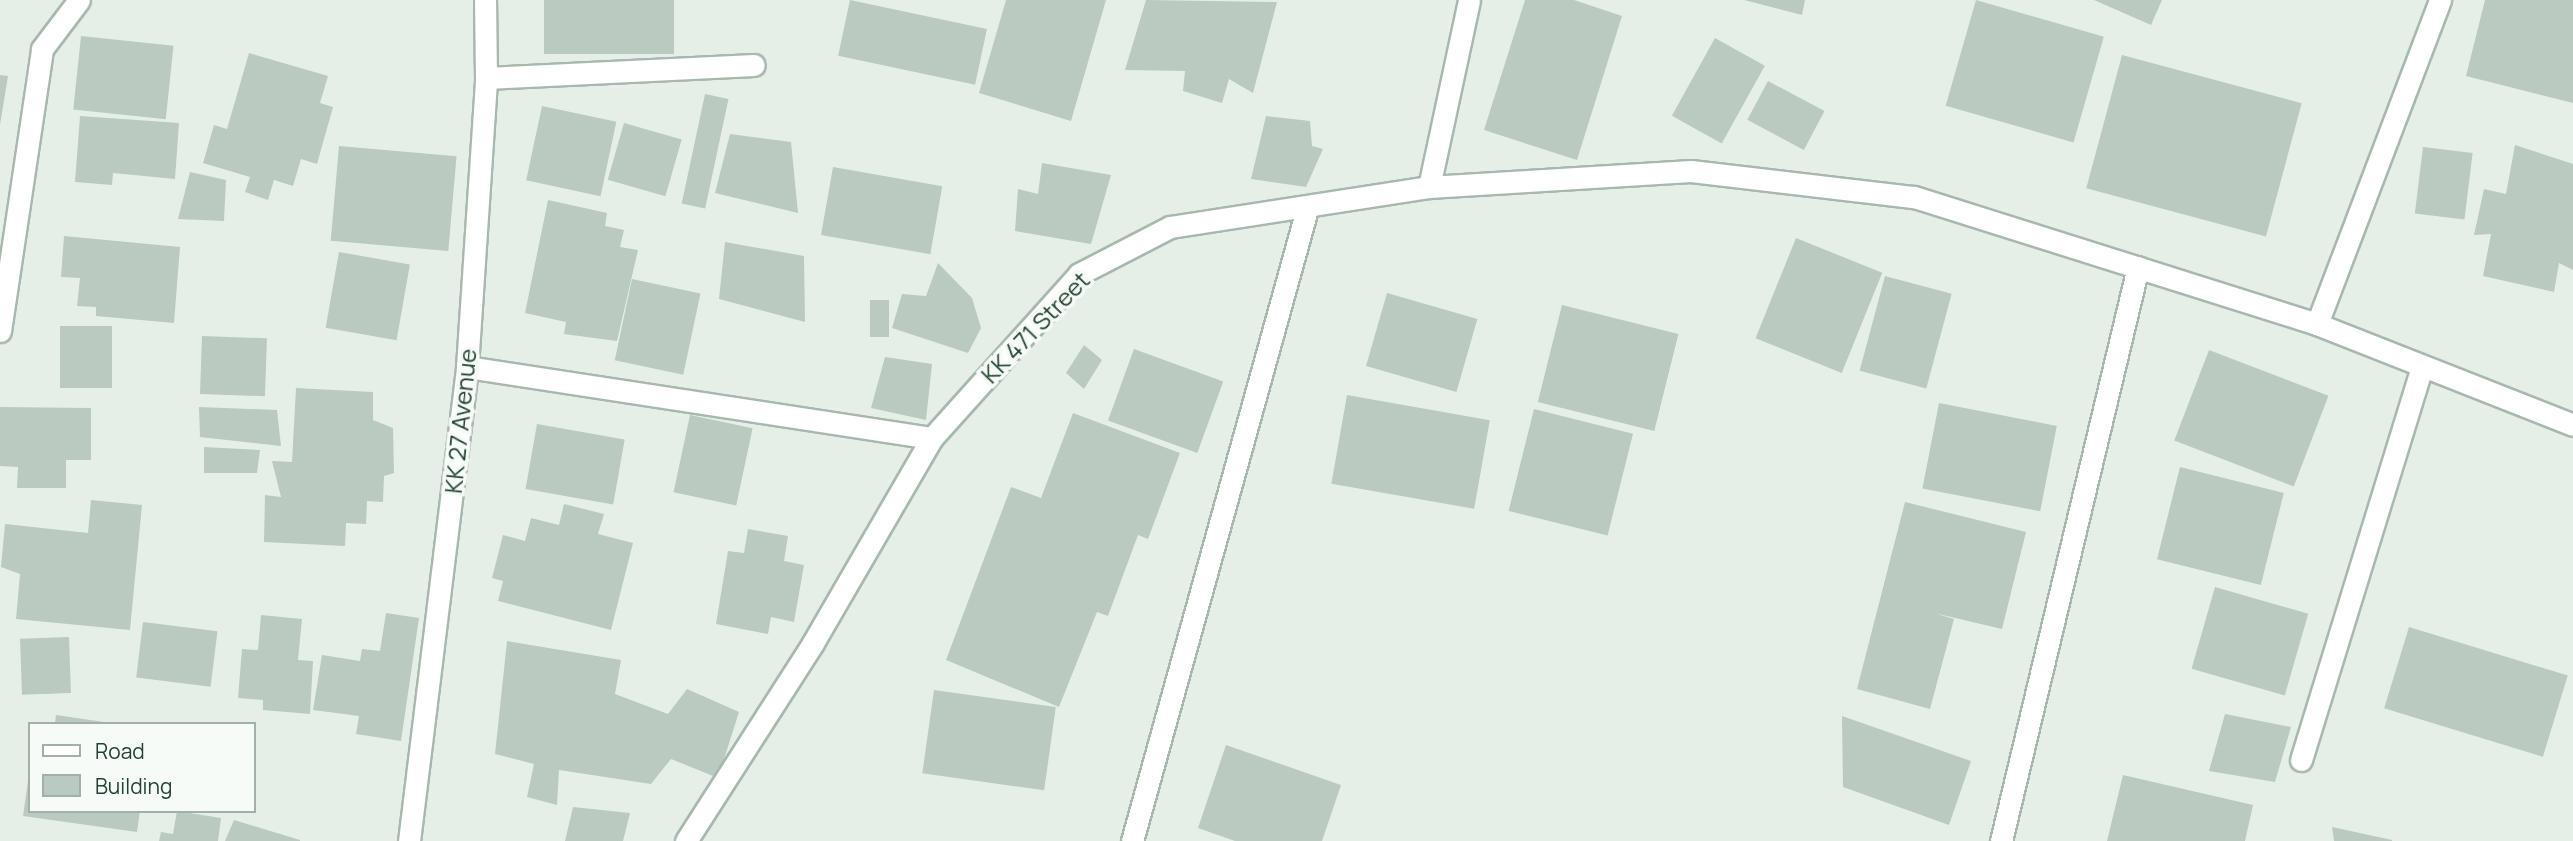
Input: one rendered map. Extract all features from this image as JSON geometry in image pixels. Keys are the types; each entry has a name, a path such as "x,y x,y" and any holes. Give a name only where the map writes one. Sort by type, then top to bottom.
{"street":[{"path":"0,331 42,50 79,0"},
{"name":"KK 27 Avenue","path":"409,841 467,367 486,78 485,0"},
{"path":"1429,187 1469,0"},
{"path":"2317,324 2440,0"},
{"path":"486,78 754,65"},
{"name":"KK 471 Street","path":"686,841 813,643 932,438 1079,274 1170,227 1307,209 1429,187 1717,174 1914,197 2317,324 2573,425"},
{"path":"1132,841 1307,209"},
{"path":"2001,841 2138,267"},
{"path":"2301,760 2422,366"},
{"path":"467,367 932,438"}],"building":[{"path":"544,0 674,0 674,54 544,54"},
{"path":"850,0 987,29 975,85 838,56"},
{"path":"1006,0 1106,0 1071,121 979,93"},
{"path":"1146,0 1277,2 1253,93 1229,79 1222,103 1183,91 1185,71 1125,70"},
{"path":"1525,0 1574,0 1622,16 1577,160 1484,130"},
{"path":"1744,0 1805,0 1802,15"},
{"path":"1976,0 2104,37 2074,142 1946,106"},
{"path":"2094,0 2162,0 2151,25"},
{"path":"2485,0 2573,0 2573,103 2466,76"},
{"path":"81,36 173,46 166,119 73,110"},
{"path":"1715,38 1765,66 1722,143 1672,116"},
{"path":"249,53 328,76 320,103 333,107 317,164 301,159 293,186 274,180 268,200 245,192 250,177 203,163 214,125 227,129"},
{"path":"2122,55 2302,103 2266,236 2086,188"},
{"path":"0,75 8,76 0,125"},
{"path":"1768,81 1825,111 1804,150 1747,120"},
{"path":"705,94 728,99 705,209 682,204"},
{"path":"542,106 616,122 601,196 526,180"},
{"path":"80,116 179,123 175,179 113,173 112,185 75,182"},
{"path":"1266,116 1310,121 1312,146 1323,149 1306,187 1251,179"},
{"path":"624,123 682,140 665,196 608,180"},
{"path":"730,134 791,142 798,213 715,193"},
{"path":"2515,145 2573,164 2573,270 2559,263 2554,292 2483,276 2491,234 2474,235 2484,189 2506,194"},
{"path":"339,146 457,156 448,251 331,241"},
{"path":"2423,147 2473,153 2464,220 2415,214"},
{"path":"1042,163 1111,175 1091,244 1015,231 1018,189 1038,194"},
{"path":"833,167 942,186 930,254 821,235"},
{"path":"190,172 226,180 224,221 178,219"},
{"path":"548,200 607,213 605,226 624,230 620,247 638,250 617,341 564,334 566,322 525,313"},
{"path":"64,236 180,247 174,323 96,316 96,307 77,306 80,278 61,277"},
{"path":"1796,238 1882,273 1842,373 1756,338"},
{"path":"725,242 804,256 805,322 719,299"},
{"path":"339,252 410,265 397,340 326,328"},
{"path":"938,263 972,298 981,328 968,353 892,328 902,294 926,296"},
{"path":"1885,276 1952,294 1926,389 1860,371"},
{"path":"632,279 700,294 683,375 615,360"},
{"path":"1387,293 1477,319 1456,392 1366,366"},
{"path":"870,300 889,300 889,337 870,337"},
{"path":"1562,305 1678,334 1654,431 1538,402"},
{"path":"60,326 112,326 112,388 60,388"},
{"path":"202,336 267,338 265,396 200,394"},
{"path":"1084,345 1102,360 1084,389 1066,373"},
{"path":"1134,349 1223,381 1197,453 1108,420"},
{"path":"2209,350 2328,396 2294,486 2174,441"},
{"path":"885,357 932,364 926,420 871,408"},
{"path":"296,388 373,392 373,420 393,428 394,473 384,476 383,502 367,501 366,524 346,523 345,546 264,542 265,495 281,497 272,461 292,462"},
{"path":"1347,395 1490,420 1474,509 1331,484"},
{"path":"1939,403 2057,426 2040,511 1922,488"},
{"path":"0,407 91,408 91,460 66,460 66,488 17,488 18,467 0,466"},
{"path":"199,407 277,410 281,446 200,437"},
{"path":"1534,409 1633,434 1608,536 1509,511"},
{"path":"1073,413 1180,453 1148,539 1138,535 1108,616 1097,612 1059,707 946,660 1011,487 1041,498"},
{"path":"690,415 753,428 736,506 674,492"},
{"path":"537,424 625,439 613,504 526,489"},
{"path":"204,447 260,450 257,473 204,473"},
{"path":"2180,467 2284,493 2261,585 2157,559"},
{"path":"91,500 142,505 130,630 16,619 20,574 1,567 5,524 88,533"},
{"path":"1905,502 2026,532 2002,629 1934,613 1954,619 1930,709 1857,689"},
{"path":"564,504 604,514 598,534 633,543 611,630 498,601 503,581 492,578 503,535 525,541 531,518 559,525"},
{"path":"748,529 788,536 784,561 804,565 794,622 771,617 768,634 716,624 728,551 744,553"},
{"path":"2215,587 2308,614 2285,695 2192,669"},
{"path":"386,613 419,618 401,741 356,734 359,716 313,710 322,655 360,661 362,649 380,651"},
{"path":"261,615 302,619 298,660 313,661 310,714 263,710 263,700 238,698 242,649 258,650"},
{"path":"143,622 217,631 211,687 136,678"},
{"path":"2409,627 2568,676 2543,757 2384,708"},
{"path":"69,637 71,693 22,695 20,639"},
{"path":"507,641 621,660 615,694 668,714 687,689 739,712 718,778 671,759 651,784 559,770 557,805 527,797 534,764 495,754"},
{"path":"934,690 1056,707 1044,790 922,773"},
{"path":"2225,714 2291,727 2275,782 2209,771"},
{"path":"56,715 104,722 55,722"},
{"path":"1842,716 1971,761 1949,825 1843,787"},
{"path":"1226,745 1341,785 1322,841 1235,841 1198,828"},
{"path":"2123,775 2253,805 2245,841 2107,841"},
{"path":"28,781 28,813 140,813 137,832 23,816"},
{"path":"573,807 630,813 623,841 565,841"},
{"path":"177,813 221,818 218,841 159,841 161,832 173,834"},
{"path":"234,820 300,840 300,841 225,841"},
{"path":"2332,827 2392,840 2392,841 2334,841"}]}
